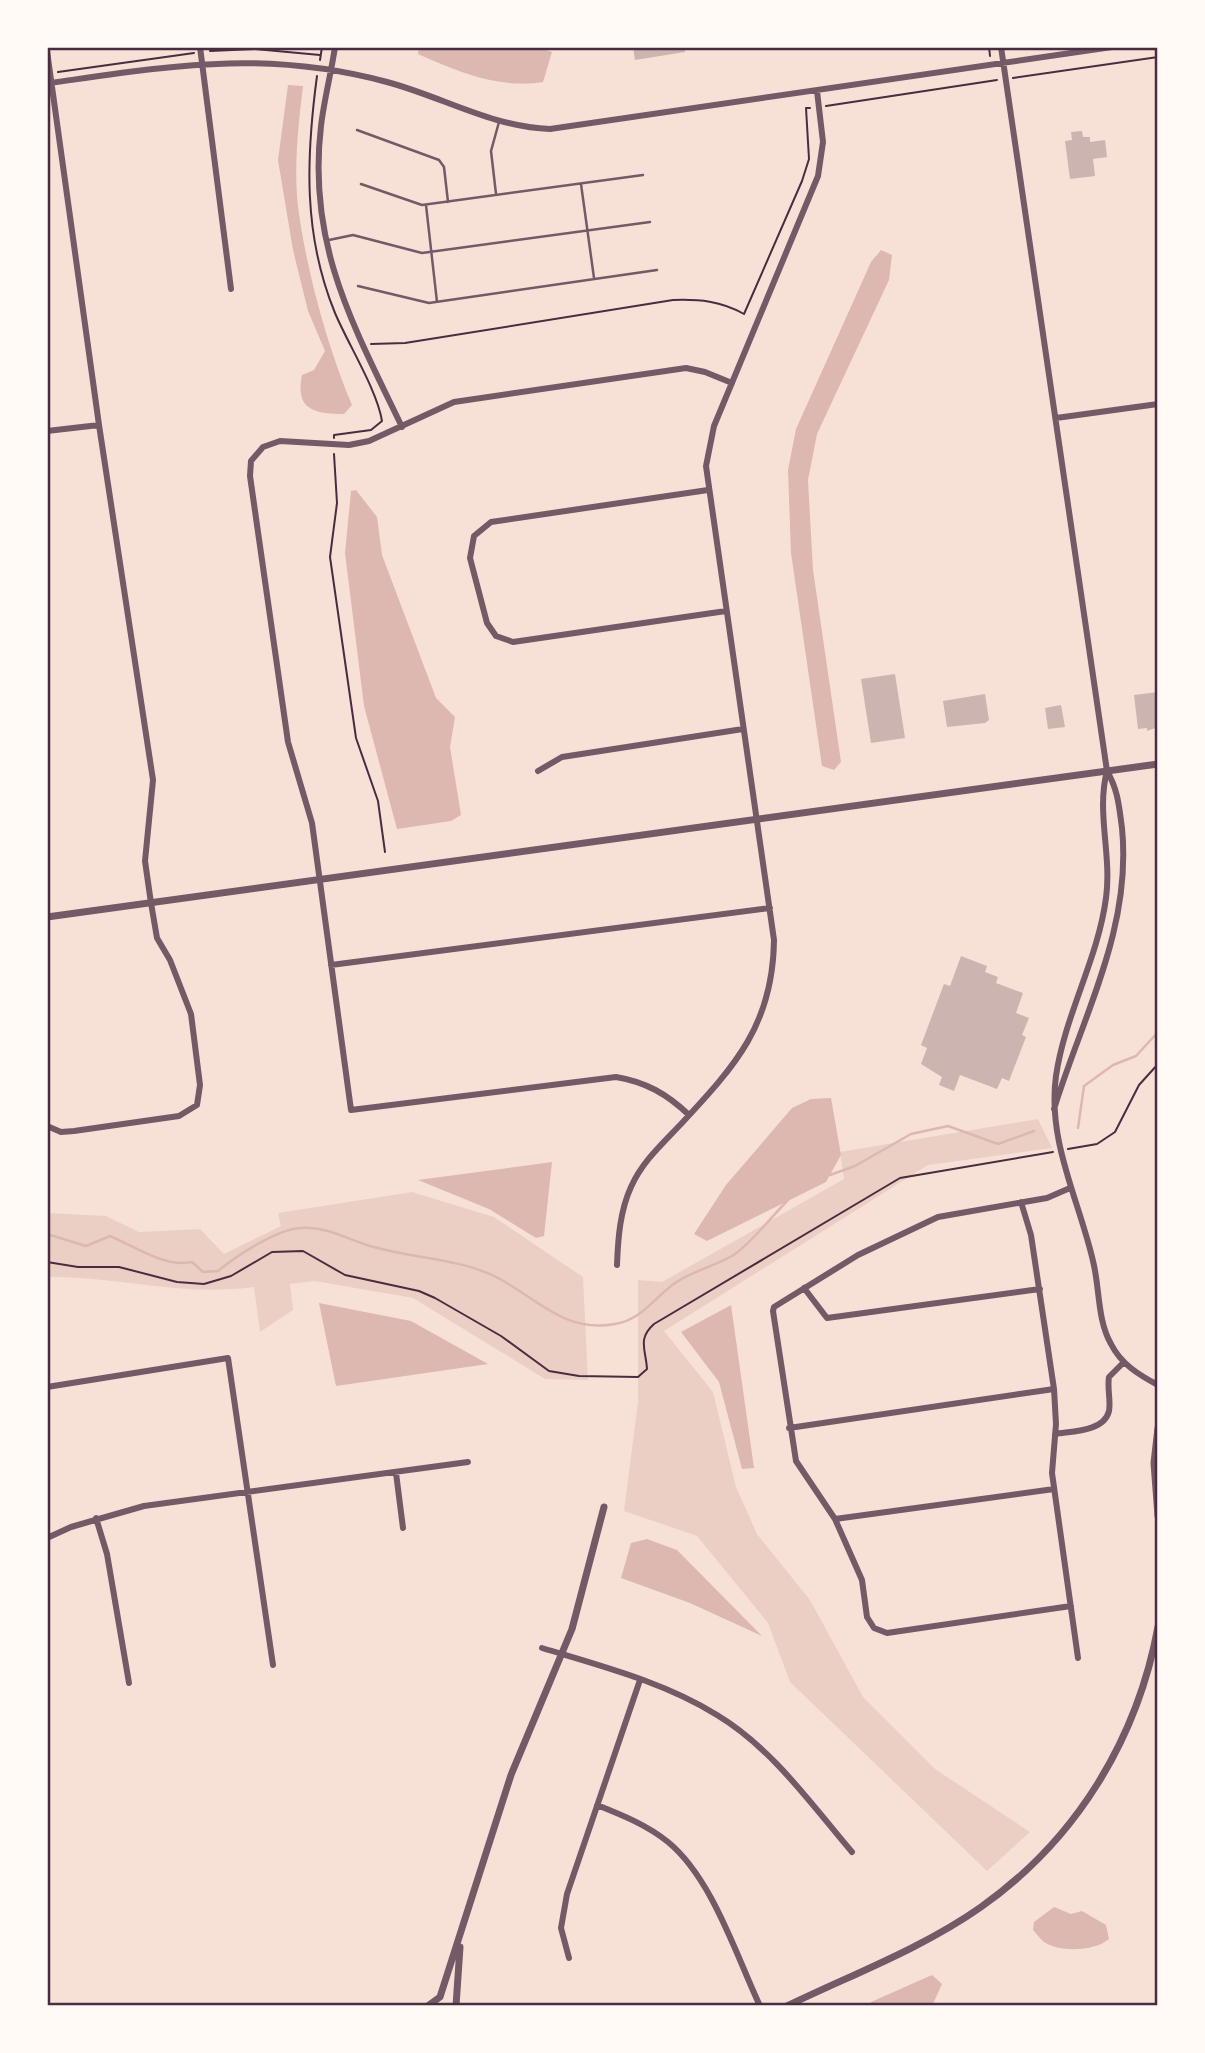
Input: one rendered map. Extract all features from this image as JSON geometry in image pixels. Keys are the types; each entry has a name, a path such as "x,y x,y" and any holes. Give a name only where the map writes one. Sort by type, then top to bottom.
{"street":[{"path":"200,47 204,63 206,115 231,289"},
{"path":"335,47 321,125 318,164 325,241 337,286 402,427"},
{"path":"1001,47 1108,771 1118,790 1124,848 1120,913 1106,964 1055,1109"},
{"path":"49,83 204,63 273,62 332,69 389,82 499,121 531,128 570,127 1112,47"},
{"path":"47,51 49,83 153,780 145,861 151,903 157,938 170,960 191,1014 200,1085 197,1105 179,1116 61,1132 47,1126"},
{"path":"617,1265 618,1237 632,1185 649,1158 690,1115 744,1049 764,1013 774,973 770,908 708,490 707,450 818,176 823,142 817,91"},
{"path":"690,1115 671,1097 642,1082 616,1077 351,1110 312,823 288,742 250,476 251,461 263,447 279,441 334,446 369,441 454,402 681,369 696,369 732,383"},
{"path":"1056,418 1158,404"},
{"path":"47,431 99,425"},
{"path":"708,490 491,522 474,536 470,558 486,623 496,636 513,642 726,611"},
{"path":"538,771 562,757 744,729"},
{"path":"47,917 1158,764"},
{"path":"1108,771 1102,791 1108,889 1102,929 1060,1051 1055,1109 1060,1151 1070,1188 1085,1226 1105,1330 1124,1362 1136,1373 1158,1385"},
{"path":"331,965 770,908"},
{"path":"1070,1188 1047,1198 938,1217 858,1255 774,1307 773,1311 796,1461 835,1519 862,1580 867,1618 874,1628 887,1633 1071,1606"},
{"path":"1021,1202 1031,1235 1054,1389 1055,1489 1078,1658"},
{"path":"804,1288 827,1318 1040,1289"},
{"path":"47,1387 228,1358 273,1665"},
{"path":"1055,1433 1088,1429 1101,1423 1109,1411 1109,1377 1124,1362"},
{"path":"789,1428 1054,1389"},
{"path":"1158,1428 1154,1463 1158,1516"},
{"path":"47,1538 96,1518 144,1506 468,1462"},
{"path":"396,1473 403,1528"},
{"path":"835,1519 1055,1489"},
{"path":"428,2005 440,1997 511,1775 562,1654 584,1593 604,1507"},
{"path":"96,1518 107,1554 129,1683"},
{"path":"787,2006 906,1950 981,1907 1047,1852 1101,1783 1130,1724 1150,1666 1158,1627"},
{"path":"542,1648 686,1697 719,1715 755,1743 852,1852"},
{"path":"569,1958 563,1941 562,1915 640,1680"},
{"path":"597,1805 636,1821 669,1843 684,1858 713,1904 760,2006"},
{"path":"456,2006 458,1955 466,1920"},
{"path":"428,2005 438,2006"}],"lane":[{"path":"497,195 491,151 499,121"},
{"path":"357,130 439,160 444,167 448,202"},
{"path":"361,184 426,205 643,175"},
{"path":"580,183 594,278"},
{"path":"426,205 437,302"},
{"path":"325,241 353,235 373,238 411,252 432,252 650,222"},
{"path":"358,286 419,303 657,270"}],"path":[{"path":"354,352 376,342 405,343 673,300 696,299 729,306 744,314 809,159 806,108 1158,57"},
{"path":"334,435 371,430 382,421"},
{"path":"334,446 337,503 330,557 356,738 377,802 385,852"},
{"path":"47,1262 78,1267 119,1267 177,1282 204,1284 231,1276 272,1252 303,1251 345,1275 419,1291 435,1298 500,1336 549,1371 579,1376 638,1377 647,1369 642,1349 643,1337 654,1324 900,1178 1060,1151 1108,1139 1115,1132 1139,1085 1158,1064"}],"shaded area":[{"path":"419,47 538,47 552,52 543,82 527,84 495,81 448,67 418,54"},
{"path":"288,85 303,86 296,167 299,214 320,311 352,405 344,414 315,411 304,402 301,395 302,375 314,370 325,351 308,311 293,250 278,160"},
{"path":"881,250 892,255 889,280 817,434 808,480 813,570 841,762 834,770 822,766 791,553 788,470 796,429 871,262"},
{"path":"356,490 377,517 382,555 436,698 455,717 450,747 461,815 451,821 397,829 364,706 345,553 351,491"},
{"path":"831,1098 841,1155 826,1182 707,1241 694,1234 726,1185 792,1108 811,1099"},
{"path":"1038,1119 1052,1148 928,1165 664,1331 713,1392 736,1487 757,1534 810,1600 863,1697 935,1769 1030,1832 987,1871 790,1682 768,1623 697,1536 624,1511 638,1402 638,1280 662,1282 844,1179 840,1152"},
{"path":"552,1162 544,1236 536,1238 489,1209 418,1180"},
{"path":"412,1192 494,1217 583,1277 588,1380 545,1379 413,1298 315,1281 290,1284 293,1310 260,1332 254,1287 201,1290 47,1277 47,1213 106,1216 139,1232 200,1229 224,1254 281,1226 278,1213"},
{"path":"319,1303 411,1321 488,1364 336,1386"},
{"path":"731,1305 754,1468 742,1469 719,1382 681,1332"},
{"path":"647,1539 677,1550 762,1636 690,1603 621,1578 631,1543"},
{"path":"1054,1907 1071,1914 1082,1911 1106,1925 1109,1939 1095,1946 1078,1949 1059,1948 1044,1942 1033,1930 1034,1922"},
{"path":"932,1975 942,1984 932,2006 871,2006 871,2002"}],"building":[{"path":"633,47 685,47 685,52 635,60"},
{"path":"1082,131 1083,137 1090,137 1090,142 1105,140 1107,157 1093,159 1095,176 1070,179 1065,141 1072,140 1071,132"},
{"path":"895,674 905,738 871,743 861,679"},
{"path":"1158,692 1158,727 1147,731 1147,728 1138,729 1134,695"},
{"path":"985,694 989,720 985,723 947,727 943,701"},
{"path":"1061,705 1065,727 1048,729 1045,708"},
{"path":"961,956 987,966 985,972 998,977 996,983 1023,993 1016,1013 1029,1018 1022,1035 1026,1037 1009,1081 1002,1078 997,1089 960,1075 954,1091 939,1085 942,1077 921,1064 927,1048 921,1045 944,984 950,986"}],"waterway":[{"path":"1078,1128 1084,1086 1113,1065 1136,1056 1158,1032"},
{"path":"830,1175 855,1166 911,1134 948,1126 998,1144 1034,1131"},
{"path":"47,1234 86,1246 110,1236 161,1259 192,1262 203,1272 218,1271 246,1251 280,1233 301,1228 318,1229 383,1250 468,1266 500,1279 568,1320 598,1326 632,1318 678,1281 732,1256 753,1238 788,1200"}]}
